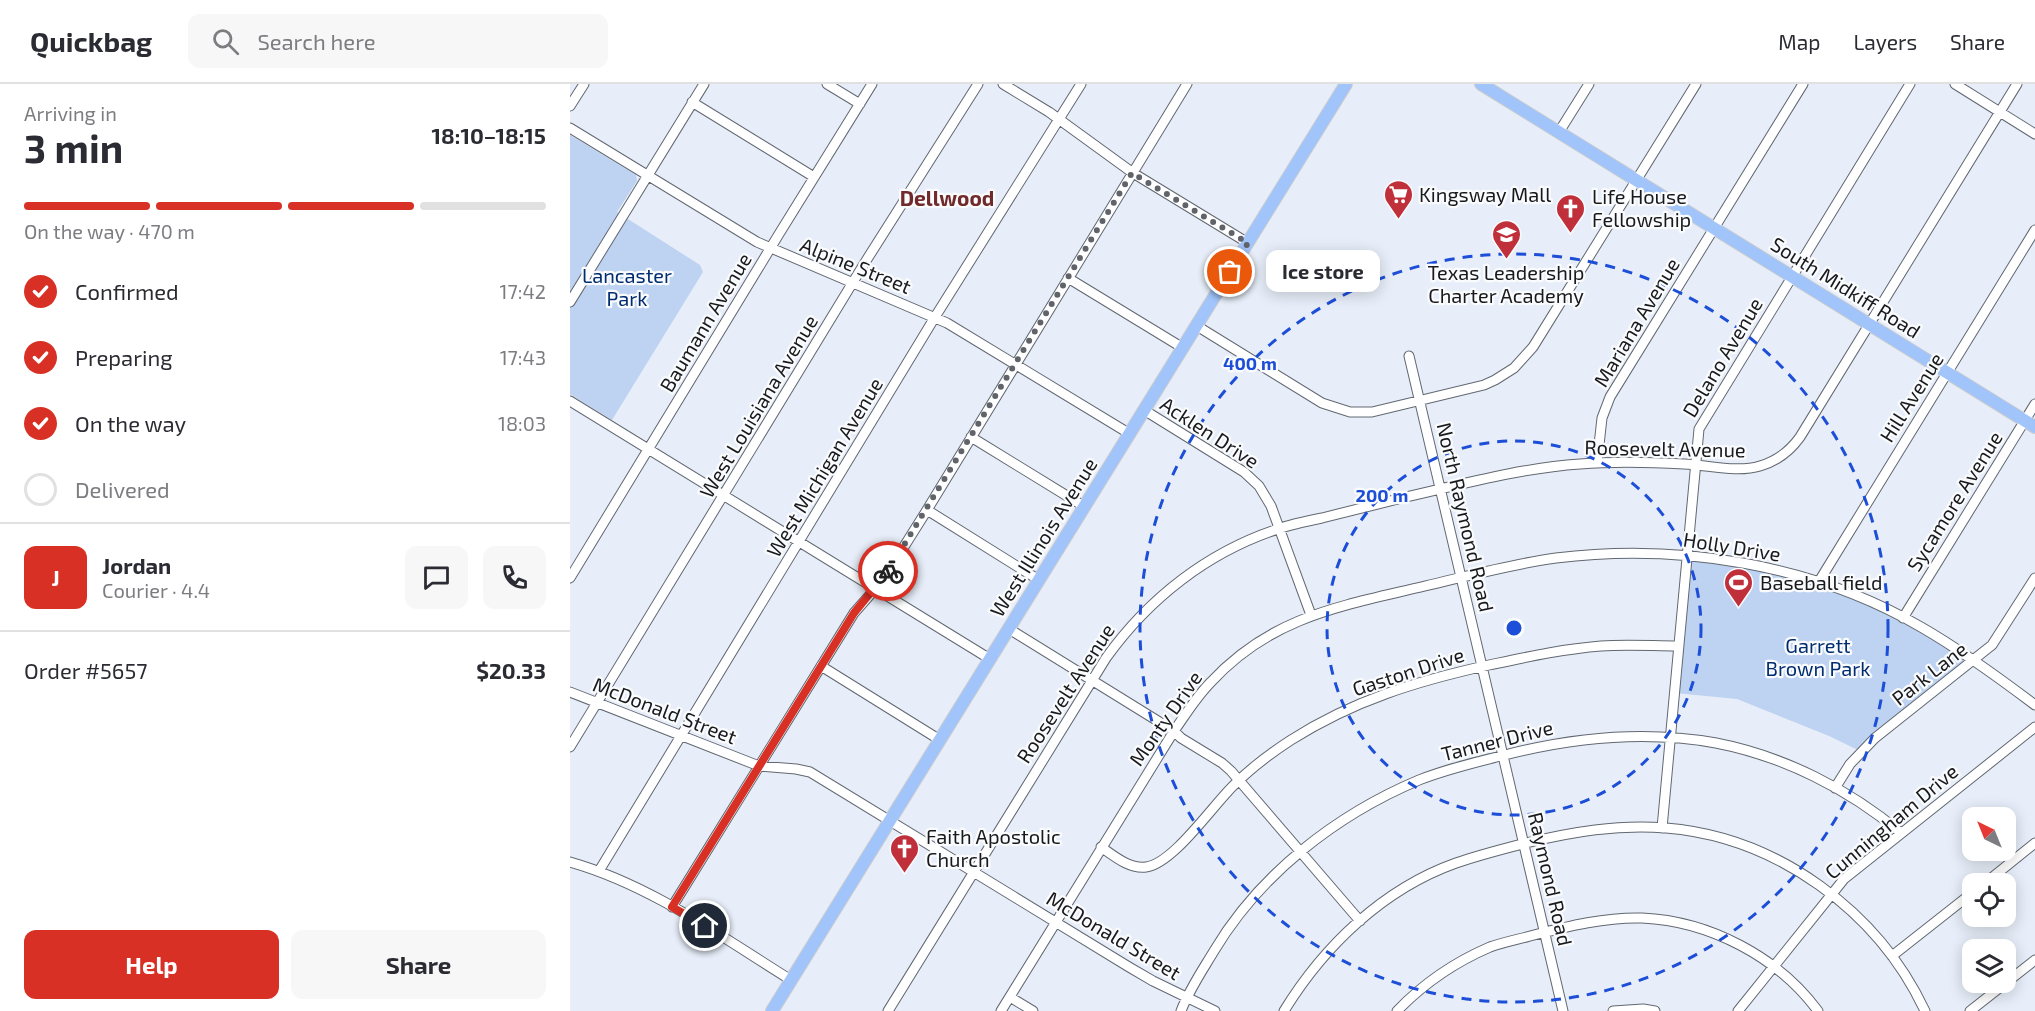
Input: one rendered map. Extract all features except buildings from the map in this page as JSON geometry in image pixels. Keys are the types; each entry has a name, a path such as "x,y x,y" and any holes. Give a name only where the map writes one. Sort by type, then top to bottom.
{"main road":[{"name":"West Illinois Avenue","path":"772,1011 1346,84"},
{"name":"South Midkiff Road","path":"1481,84 2030,423"}],"street":[{"path":"570,106 584,84"},
{"path":"570,302 704,84"},
{"path":"827,84 860,104"},
{"name":"Baumann Avenue","path":"570,578 872,84"},
{"name":"West Louisiana Avenue","path":"570,747 853,283 978,84"},
{"path":"1003,84 1021,93 1059,119 1132,173 1248,243"},
{"name":"West Michigan Avenue","path":"599,871 935,317 1081,84"},
{"path":"672,907 854,613 883,580 927,510 1187,84"},
{"path":"1560,132 1589,84"},
{"path":"1197,326 1331,408 1350,412 1372,412 1486,384 1508,372 1525,358 1696,84"},
{"name":"Mariana Avenue","path":"1598,463 1602,418 1610,397 1803,84"},
{"name":"Delano Avenue","path":"1662,828 1697,437 1701,424 1910,84"},
{"path":"1955,84 2035,134"},
{"name":"Roosevelt Avenue","path":"888,1011 1091,680 1132,625 1175,584 1230,549 1279,528 1521,471 1598,463 1635,462 1750,468 1773,461 1789,450 1800,437 2017,84"},
{"path":"692,102 814,177"},
{"name":"Alpine Street","path":"570,128 735,230 771,249 935,317 1130,434"},
{"name":"Hill Avenue","path":"1818,583 2035,230"},
{"path":"1068,278 1183,348"},
{"name":"North Raymond Road","path":"1409,356 1481,667 1504,755"},
{"path":"570,401 990,659"},
{"name":"Sycamore Avenue","path":"1903,618 2030,423 2035,404"},
{"name":"Acklen Drive","path":"1144,410 1251,478 1267,497 1311,615"},
{"path":"971,437 1085,507"},
{"path":"927,510 1039,580"},
{"name":"Holly Drive","path":"1462,578 1514,565 1567,557 1643,553 1686,555 1749,565 1849,593 1903,618 1974,660 2035,705"},
{"name":"Monty Drive","path":"1001,1011 1174,731 1197,697 1232,661 1266,637 1311,615 1462,578"},
{"name":"Park Lane","path":"1835,788 1850,764 1875,738 1996,640 2035,578"},
{"path":"1009,629 1222,763 1360,921"},
{"name":"Gaston Drive","path":"1101,847 1132,866 1144,867 1159,863 1173,852 1239,780 1271,754 1306,730 1360,703 1420,682 1574,648 1678,646"},
{"path":"821,666 940,740"},
{"name":"McDonald Street","path":"570,692 759,766 810,772 1145,976 1215,1011"},
{"name":"Cunningham Drive","path":"1738,1011 1846,877 2035,728"},
{"name":"Tanner Drive","path":"1181,1011 1218,944 1245,908 1270,879 1301,851 1351,815 1400,789 1458,766 1551,743 1590,738 1671,737 1714,743 1796,768 1856,800 1900,833"},
{"name":"Raymond Road","path":"1504,755 1563,1011"},
{"path":"1284,1011 1312,969 1360,921 1394,895 1439,870 1479,855 1524,844 1582,831 1619,828 1662,828 1716,837 1760,852 1800,873 1831,894 1869,928 1911,984 1925,1011"},
{"path":"1998,873 2035,843"},
{"path":"570,862 641,888 791,980"},
{"path":"1892,956 1962,901"},
{"path":"1397,1011 1430,981 1457,964 1492,947 1545,932 1605,920 1641,918 1668,920 1724,937 1774,966 1806,995 1818,1011"},
{"path":"1970,1011 2035,960"},
{"path":"1010,997 1033,1011"},
{"path":"1613,1011 1643,1009 1655,1011"}],"green space":[{"name":"Lancaster Park","path":"570,135 636,175 637,181 617,212 700,265 703,272 612,420 570,394"},
{"name":"Garrett Brown Park","path":"1686,555 1722,560 1845,592 1974,660 1860,751 1737,699 1675,693"}],"way so far":[{"path":"888,571 1132,173 1248,243 1230,272"}],"place":[{"name":"Kingsway Mall","path":"1398,220"},
{"name":"Life House Fellowship","path":"1571,234"},
{"name":"Texas Leadership Charter Academy","path":"1506,260"},
{"name":"Ice store","path":"1230,272"},
{"name":"Baseball field","path":"1739,608"},
{"name":"Faith Apostolic Church","path":"905,874"}],"district":[{"name":"Dellwood","path":"947,197"}],"route":[{"path":"705,926 672,907 854,613 888,571"}]}
